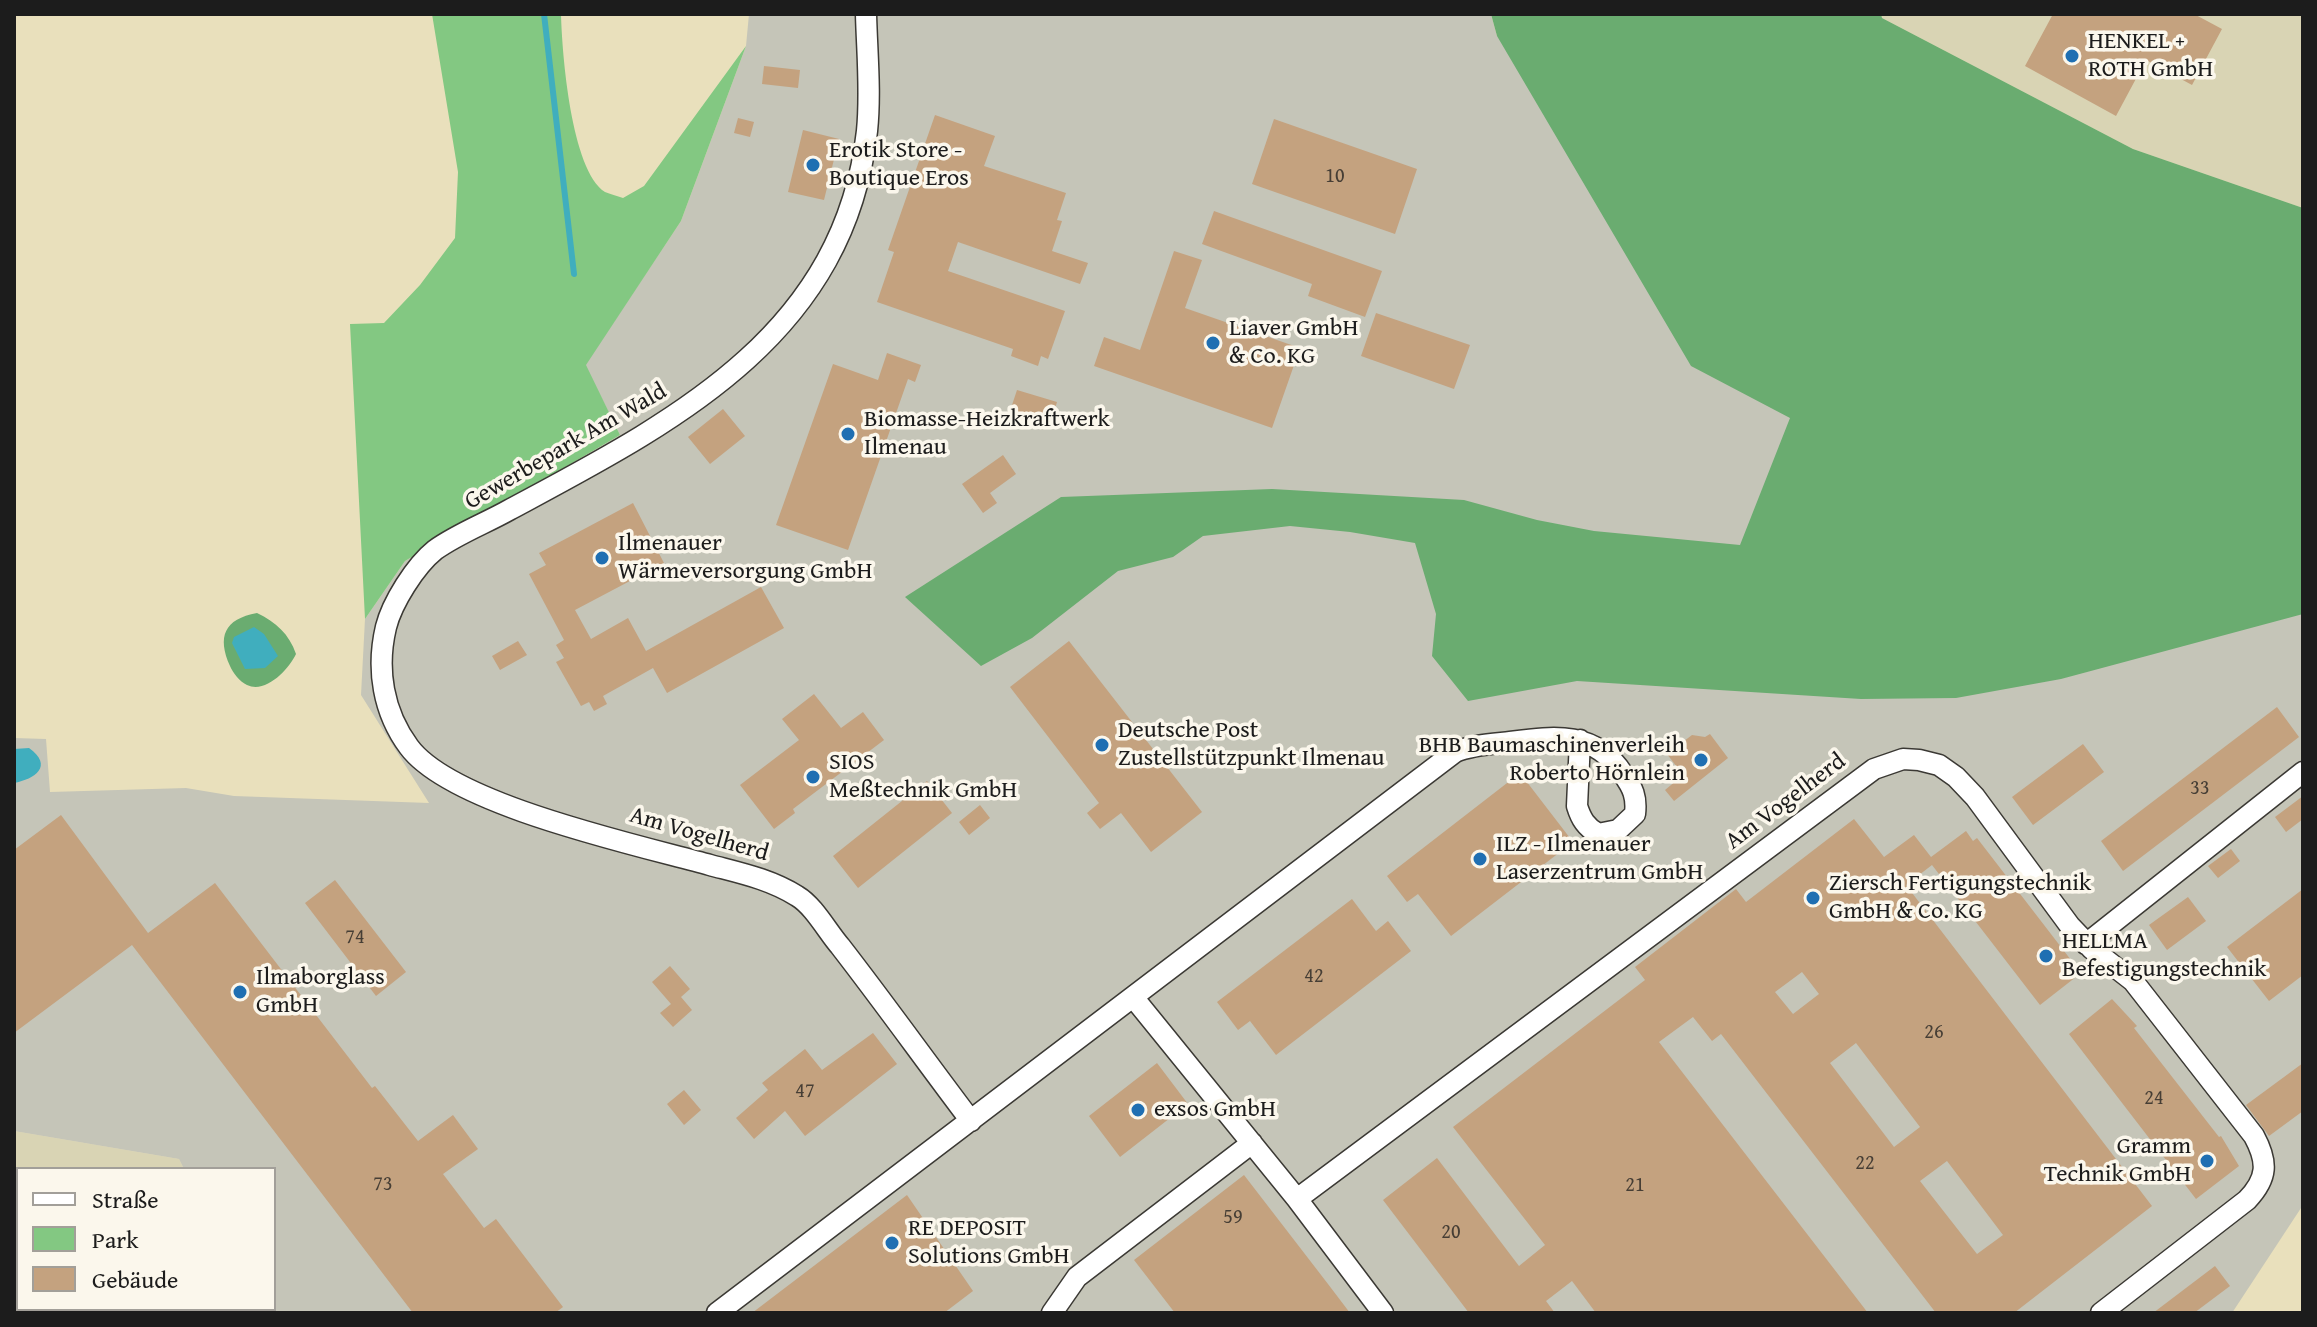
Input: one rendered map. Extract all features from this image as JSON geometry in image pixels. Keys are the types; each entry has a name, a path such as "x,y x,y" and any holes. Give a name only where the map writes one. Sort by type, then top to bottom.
{"street":[{"name":"Gewerbepark Am Wald","path":"381,665 387,624 399,596 434,551 627,447 698,401 747,361 806,293 834,245 853,196 862,161 869,104 866,14"},
{"name":"Am Vogelherd","path":"381,665 385,703 410,749 429,767 467,789 562,824 767,880 802,898 971,1121"},
{"path":"717,1313 1455,752 1545,737 1580,740"},
{"name":"Am Vogelherd","path":"1297,1199 1874,769 1903,759 1919,760 1939,765 1956,777 1975,797 2070,926 2086,944 2133,981 2254,1136 2266,1166 2263,1179 2247,1200 2101,1313"},
{"path":"2086,944 2303,772"},
{"path":"1133,997 1297,1199 1383,1313"},
{"path":"1052,1313 1077,1277 1252,1143"}],"shaded area":[{"path":"749,14 1491,14 1497,36 2303,536 2303,1205 2232,1313 254,1313 276,1311 276,1167 183,1167 179,1159 14,1131 14,738 46,739 50,792 186,788 234,796 429,803 361,695 365,619 405,561 620,435 585,365 681,221 746,46"},
{"path":"1881,14 2303,14 2303,208 2133,149 1882,18"},
{"path":"14,1131 179,1159 183,1167 16,1167 16,1311 254,1313 14,1313"}],"green space":[{"path":"432,14 561,14 571,109 584,160 593,180 605,192 623,198 644,186 746,46 681,221 586,365 620,435 405,561 365,619 350,324 384,323 420,285 455,238 458,172"},
{"path":"1491,14 1881,14 1882,18 2133,149 2303,208 2303,614 2061,679 1956,698 1861,699 1577,681 1468,701 1432,656 1436,614 1415,543 1290,526 1203,536 1173,557 1118,571 1032,638 981,666 905,597 1061,497 1272,489 1464,500 1537,520 1594,531 1740,545 1790,418 1691,366 1497,36"},
{"path":"257,613 281,629 296,654 276,678 254,687 244,684 233,672 226,656 224,638 226,631 237,620"}],"water":[{"path":"254,627 264,634 278,656 265,668 245,669 232,643 234,637"},
{"path":"29,748 40,760 39,771 14,783 14,749"}],"building":[{"name":"HENKEL + ROTH GmbH","path":"2053,14 2194,14 2222,29 2192,85 2146,60 2116,116 2025,66"},
{"path":"764,66 800,70 798,88 762,84"},
{"path":"935,115 995,136 984,166 1066,193 1057,220 1062,221 1052,251 1088,263 1080,284 958,242 948,271 1065,311 1048,359 1041,356 1038,366 1011,356 1013,349 877,302 894,252 888,250"},
{"path":"738,118 754,122 750,137 734,133"},
{"path":"1274,119 1417,169 1395,234 1252,184"},
{"name":"Erotik Store - Boutique Eros","path":"803,130 839,139 824,200 788,192"},
{"path":"1214,211 1382,271 1365,317 1308,296 1312,284 1202,244"},
{"name":"Liaver GmbH & Co. KG","path":"1174,251 1202,260 1185,308 1300,348 1272,428 1094,366 1104,337 1140,350"},
{"path":"1376,313 1470,345 1454,389 1361,356"},
{"name":"Biomasse-Heizkraftwerk Ilmenau","path":"887,353 921,365 915,382 908,379 848,550 776,525 833,364 878,380"},
{"path":"1017,390 1057,402 1049,429 1008,417"},
{"path":"723,409 745,436 710,464 688,437"},
{"path":"1003,455 1016,474 990,493 997,503 983,513 962,484"},
{"path":"633,503 664,563 575,610 591,639 628,618 646,651 761,587 784,628 667,693 653,668 603,696 607,704 594,711 589,702 581,706 556,662 564,658 556,645 564,640 529,574 546,565 539,553"},
{"path":"518,641 527,655 500,670 492,656"},
{"name":"Deutsche Post Zustellstützpunkt Ilmenau","path":"1069,641 1202,812 1151,852 1121,813 1100,829 1087,813 1099,803 1010,687"},
{"name":"SIOS Meßtechnik GmbH","path":"814,694 841,728 863,712 884,740 793,809 795,813 774,829 740,785 799,740 782,719"},
{"path":"2277,707 2299,737 2123,871 2101,841"},
{"name":"BHB Baumaschinenverleih Roberto Hörnlein","path":"1710,734 1728,758 1674,801 1665,790 1683,775 1667,754 1692,735 1705,737"},
{"path":"2083,744 2104,772 2033,825 2012,797"},
{"name":"ILZ - Ilmenauer Laserzentrum GmbH","path":"1520,773 1573,842 1451,936 1418,894 1407,902 1387,876"},
{"path":"927,781 952,813 858,888 833,856"},
{"path":"2303,796 2303,819 2286,832 2275,817"},
{"path":"980,805 990,818 969,835 959,822"},
{"path":"61,815 148,933 215,883 372,1088 375,1086 418,1141 453,1115 478,1149 443,1174 484,1228 496,1219 563,1307 555,1313 413,1313 132,945 14,1033 14,850"},
{"path":"1854,819 1884,857 1914,835 1931,857 1966,831 1973,841 1977,838 2081,973 2040,1005 1932,865 1906,885 2152,1206 2014,1313 1936,1313 1721,1034 1712,1041 1693,1017 1659,1042 1868,1313 1596,1313 1572,1281 1546,1301 1555,1313 1469,1313 1383,1200 1437,1158 1519,1266 1545,1245 1453,1127 1645,980 1635,967 1736,889 1746,902","holes":["1802,972 1819,994 1793,1014 1775,992","1856,1043 1920,1127 1894,1147 1830,1063","1947,1161 2003,1235 1977,1254 1920,1181"]},
{"path":"2231,849 2240,861 2218,878 2208,866"},
{"path":"335,880 406,972 376,996 305,903"},
{"path":"2303,889 2303,975 2269,1001 2227,947"},
{"path":"2188,897 2206,921 2167,950 2149,925"},
{"path":"1352,899 1376,931 1388,921 1411,951 1276,1055 1250,1021 1238,1030 1217,1002"},
{"path":"670,966 690,989 681,997 692,1010 673,1027 660,1013 671,1004 652,982"},
{"path":"2112,999 2137,1026 2134,1028 2221,1136 2239,1166 2196,1199 2069,1034"},
{"path":"873,1033 897,1064 805,1136 785,1111 754,1139 736,1118 768,1090 762,1083 805,1049 822,1070"},
{"name":"exsos GmbH","path":"1157,1063 1188,1104 1120,1157 1089,1116"},
{"path":"2303,1063 2303,1111 2269,1136 2246,1105"},
{"path":"684,1090 701,1110 684,1125 667,1104"},
{"path":"1244,1175 1350,1313 1175,1313 1134,1260"},
{"name":"RE DEPOSIT Solutions GmbH","path":"907,1195 973,1291 944,1313 752,1313"},
{"path":"2215,1266 2230,1286 2194,1313 2153,1313"}],"waterway":[{"path":"544,14 574,274"}],"place":[{"name":"HENKEL + ROTH GmbH","path":"2072,56"},
{"name":"Erotik Store - Boutique Eros","path":"813,165"},
{"name":"Liaver GmbH & Co. KG","path":"1213,343"},
{"name":"Biomasse-Heizkraftwerk Ilmenau","path":"848,434"},
{"name":"Ilmenauer Wärmeversorgung GmbH","path":"602,558"},
{"name":"Deutsche Post Zustellstützpunkt Ilmenau","path":"1102,745"},
{"name":"BHB Baumaschinenverleih Roberto Hörnlein","path":"1701,760"},
{"name":"SIOS Meßtechnik GmbH","path":"813,777"},
{"name":"ILZ - Ilmenauer Laserzentrum GmbH","path":"1480,859"},
{"name":"Ziersch Fertigungstechnik GmbH & Co. KG","path":"1813,898"},
{"name":"HELLMA Befestigungstechnik","path":"2046,956"},
{"name":"Ilmaborglass GmbH","path":"240,992"},
{"name":"exsos GmbH","path":"1138,1110"},
{"name":"Gramm Technik GmbH","path":"2207,1161"},
{"name":"RE DEPOSIT Solutions GmbH","path":"892,1243"}]}
